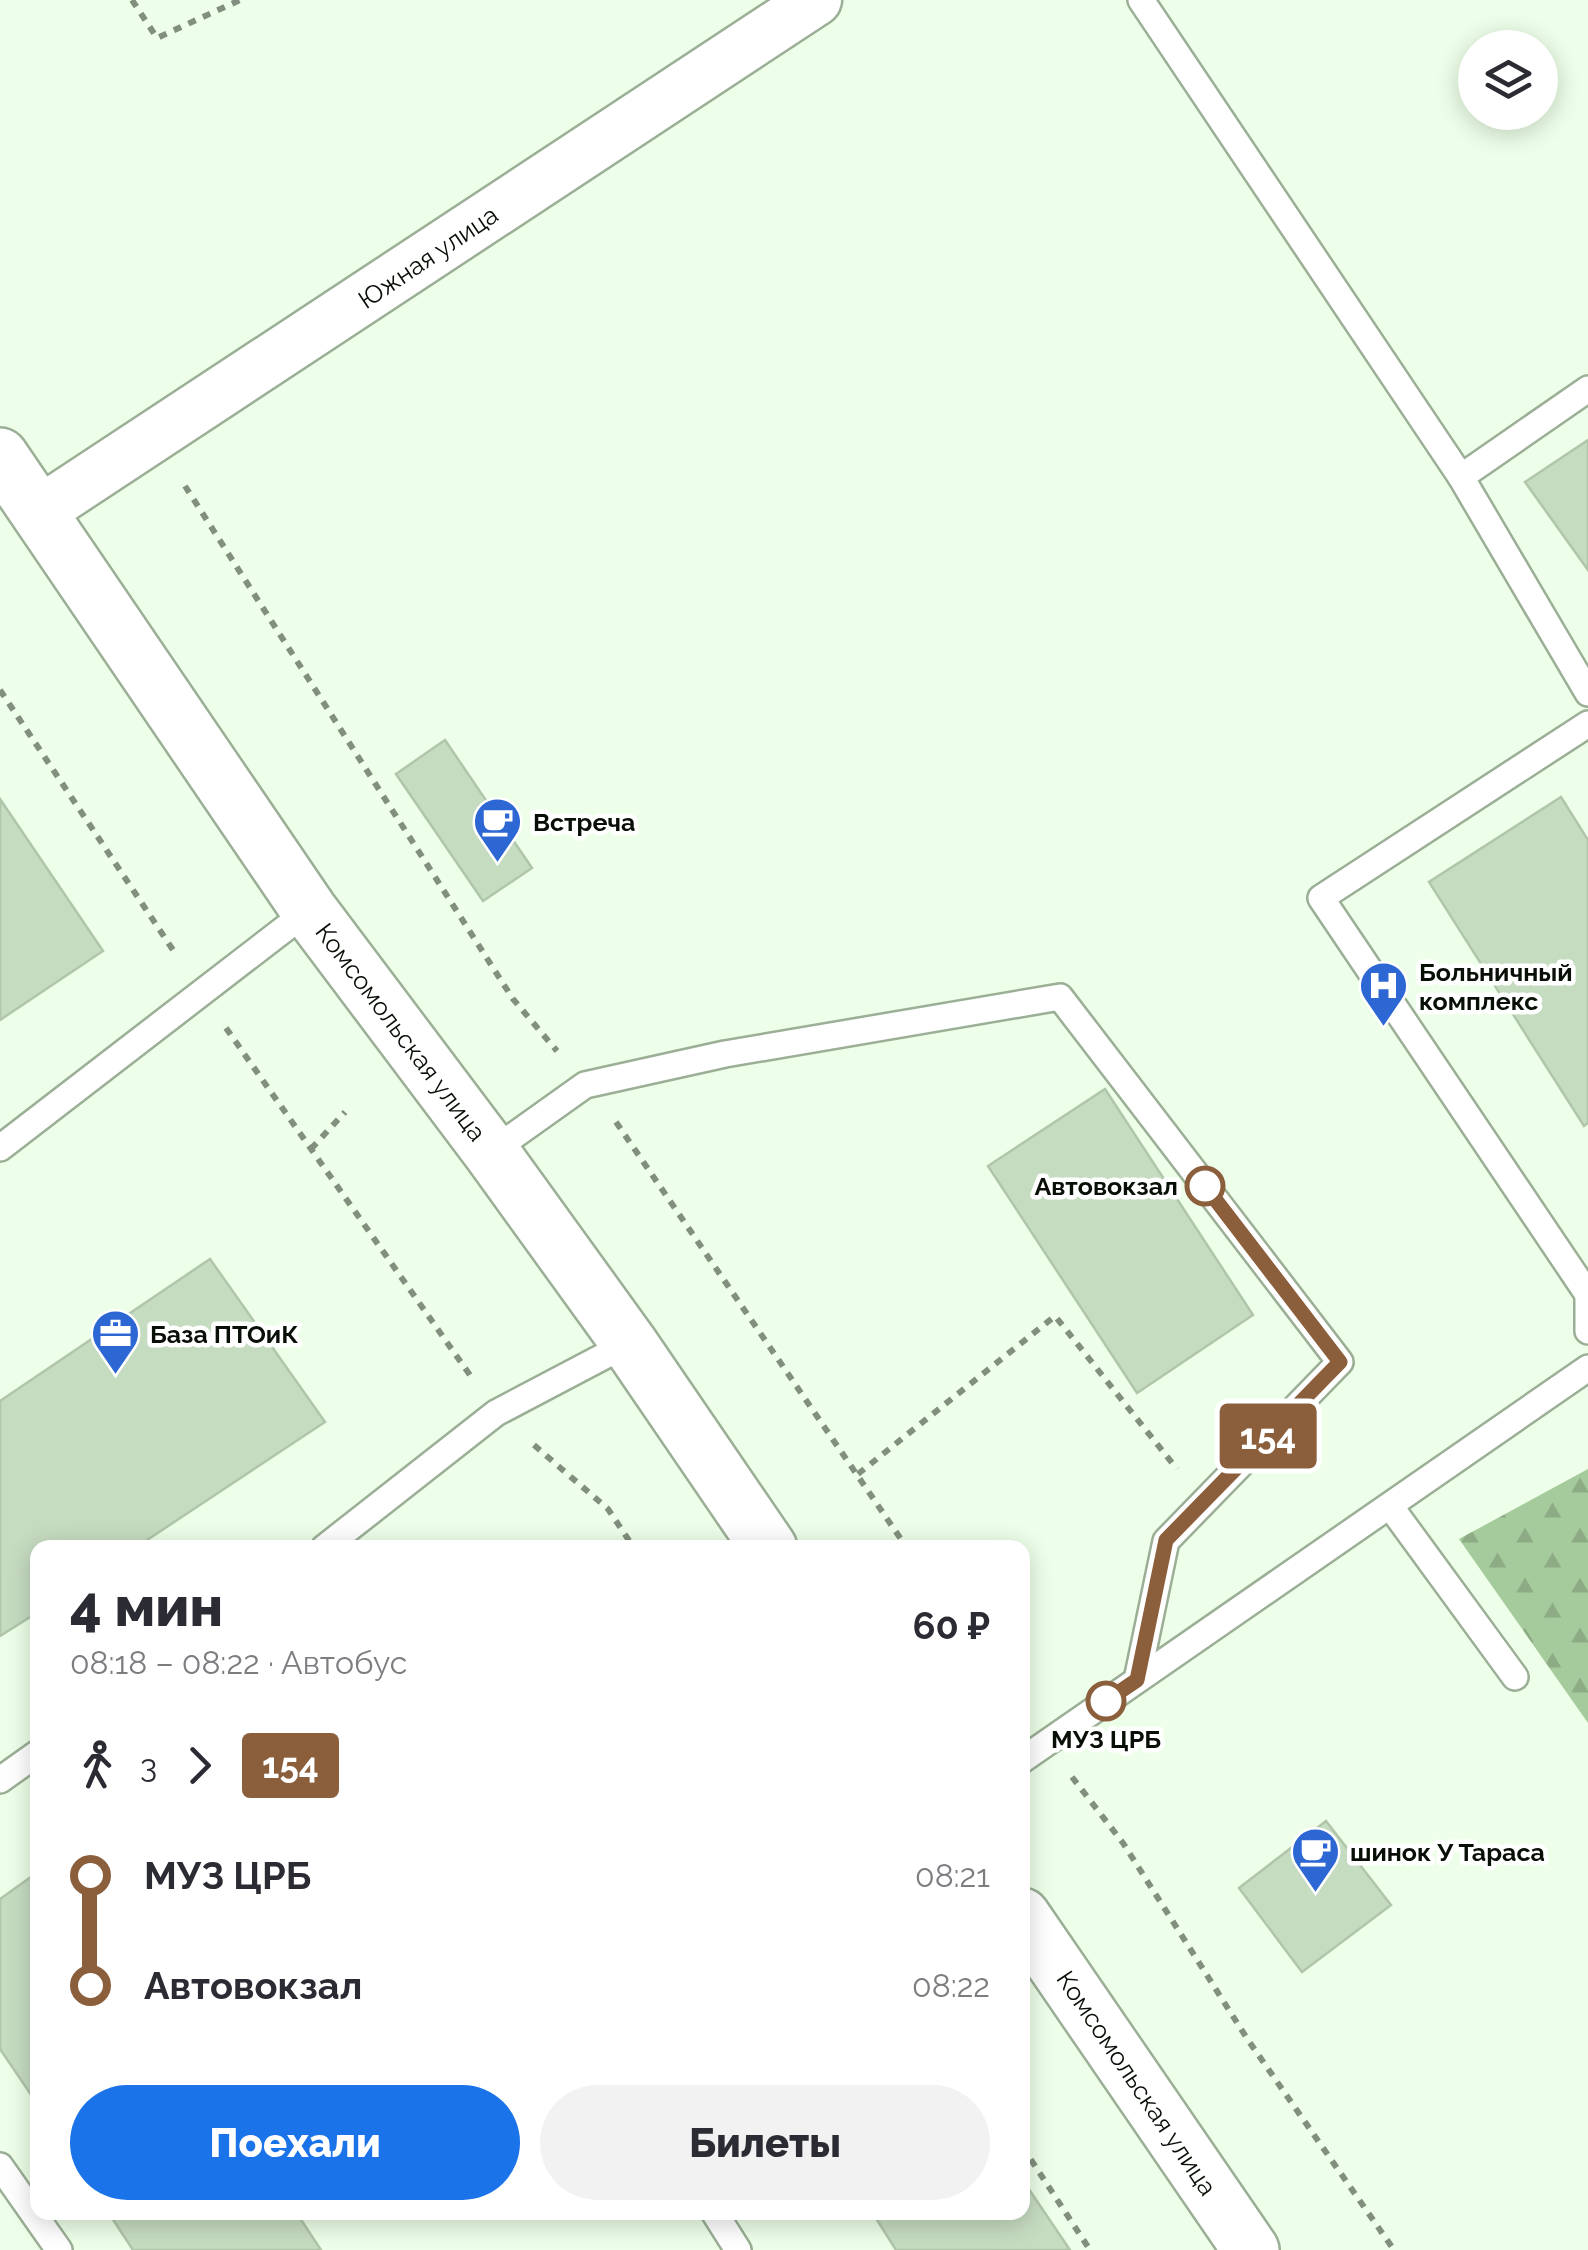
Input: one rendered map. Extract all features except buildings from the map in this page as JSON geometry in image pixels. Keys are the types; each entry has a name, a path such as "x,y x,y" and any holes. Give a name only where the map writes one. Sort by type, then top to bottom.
{"street":[{"name":"Южная улица","path":"39,512 816,0"},
{"name":"Комсомольская улица","path":"0,456 309,910 491,1152 763,1540"},
{"name":"Комсомольская улица","path":"1030,1928 1251,2250"}],"lane":[{"path":"1142,0 1461,478 1588,693"},
{"path":"1461,478 1588,389"},
{"path":"1588,724 1321,898 1588,1293 1588,1332"},
{"path":"0,1148 309,910"},
{"path":"491,1152 585,1085 725,1054 1060,997 1340,1362 1166,1540 1137,1680"},
{"path":"334,1540 496,1413 628,1343"},
{"path":"1030,1754 1588,1368"},
{"path":"1390,1506 1515,1677"},
{"path":"0,1780 30,1759"},
{"path":"0,2166 30,2208"},
{"path":"39,2220 60,2250"},
{"path":"719,2220 738,2250"}],"path":[{"path":"132,0 157,38 240,0"},
{"path":"154,438 513,999 630,1138 902,1540"},
{"path":"0,690 203,994 496,1413 608,1509 629,1540"},
{"path":"311,1148 345,1112"},
{"path":"858,1474 1055,1316 1204,1502"},
{"path":"1045,1742 1123,1843 1248,2040 1394,2250"},
{"path":"1030,2158 1090,2250"}],"green space":[{"path":"1588,1469 1588,1723 1459,1539"}],"bus line":[{"name":"154","path":"1106,1701 1137,1680 1166,1540 1340,1362 1205,1186"}],"place":[{"name":"Встреча","path":"498,864"},
{"name":"Больничный комплекс","path":"1384,1028"},
{"name":"Автовокзал","path":"1205,1186"},
{"name":"База ПТОиК","path":"115,1376"},
{"name":"МУЗ ЦРБ","path":"1106,1701"},
{"name":"шинок У Тараса","path":"1315,1894"}]}
